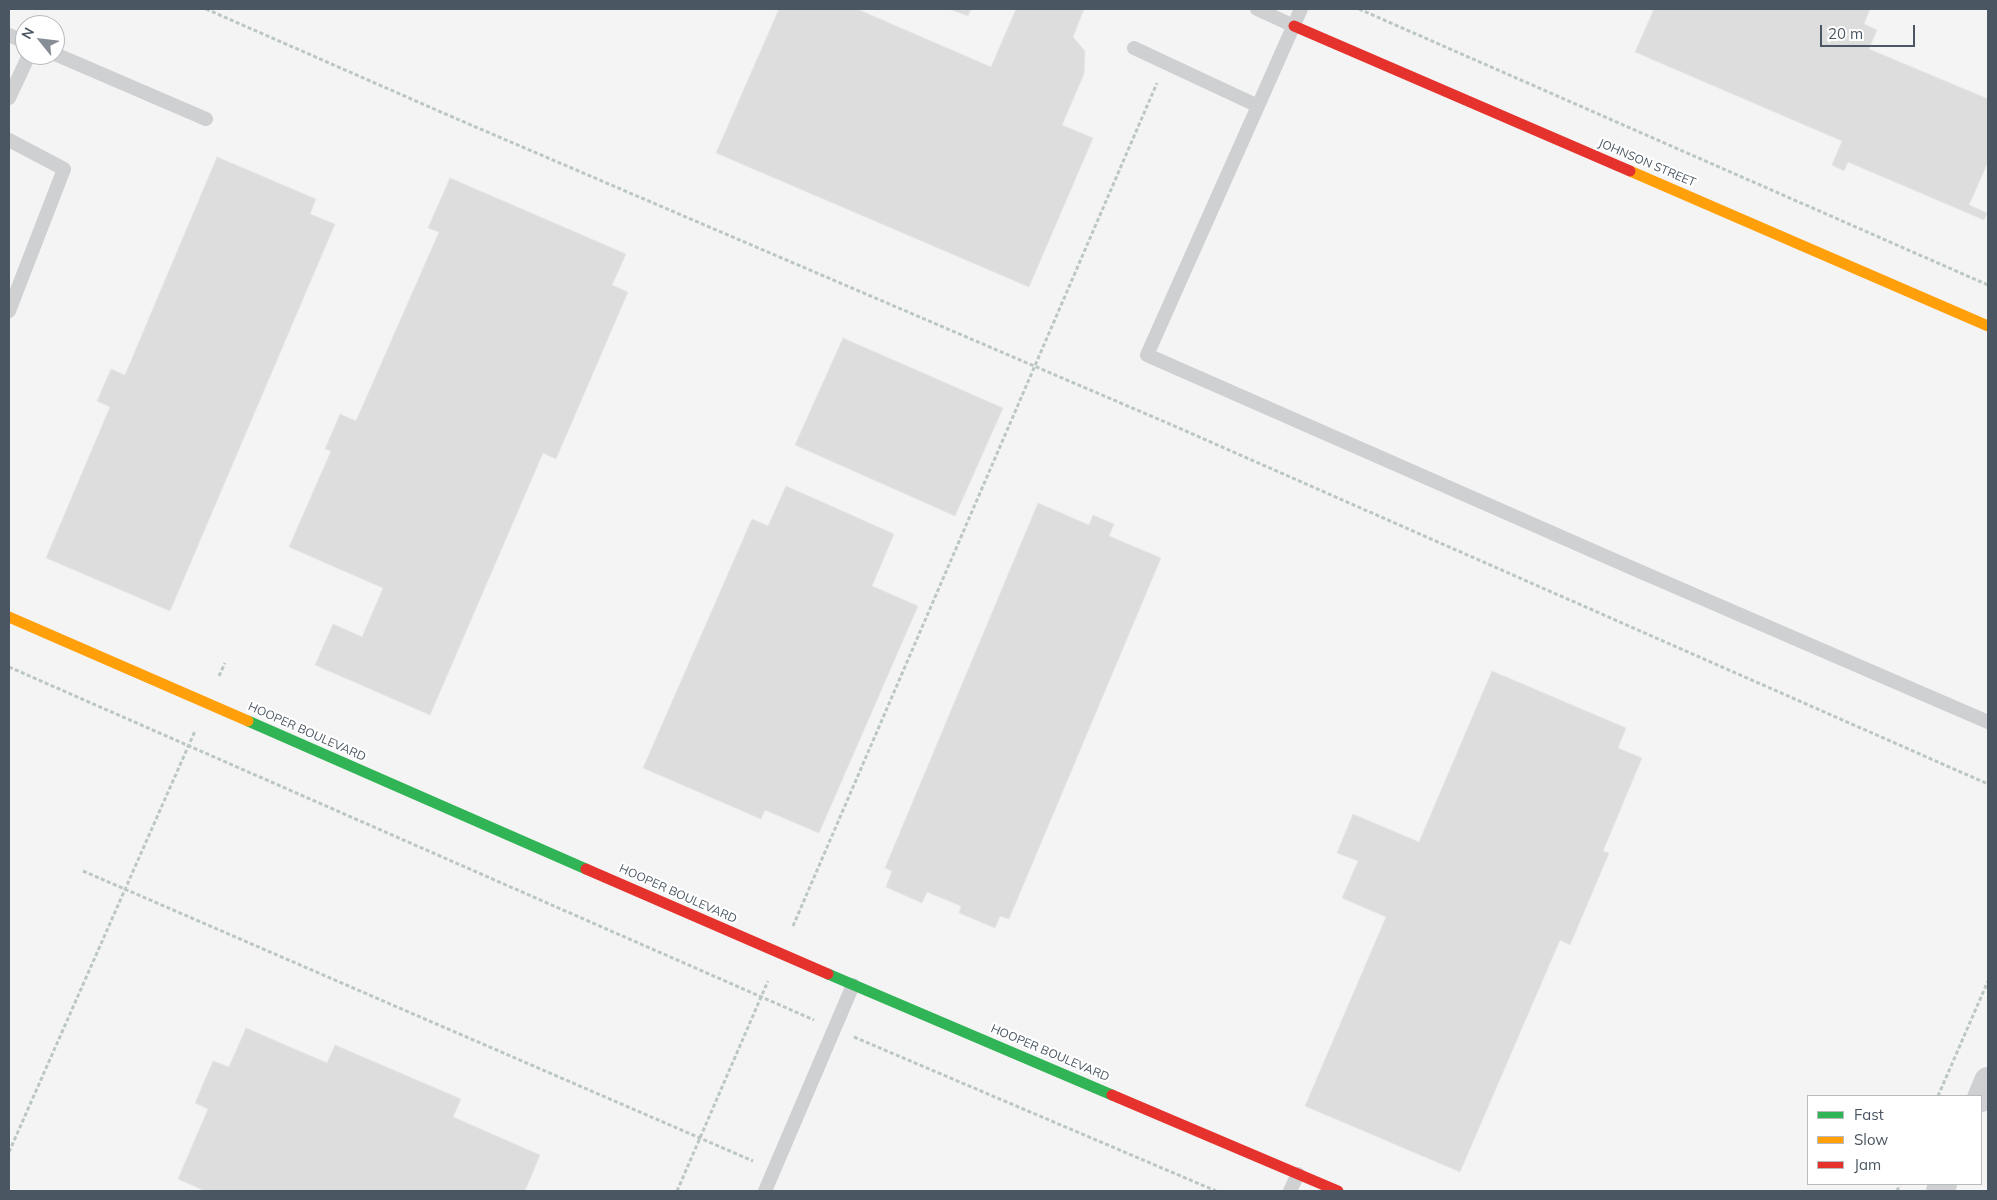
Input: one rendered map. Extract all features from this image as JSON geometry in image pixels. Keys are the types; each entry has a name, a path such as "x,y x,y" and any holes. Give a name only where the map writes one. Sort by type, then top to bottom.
{"street":[{"name":"JOHNSON STREET","path":"1294,26 1988,326"},
{"name":"HOOPER BOULEVARD","path":"9,617 854,985 1338,1191"},
{"path":"1982,1096 1988,1081"}],"lane":[{"path":"1257,9 1294,26"},
{"path":"1301,9 1147,355 1988,722"},
{"path":"1134,48 1258,106"},
{"path":"65,58 206,119"},
{"path":"9,98 25,65"},
{"path":"9,140 64,169 9,310"},
{"path":"765,1191 854,985"},
{"path":"1290,1191 1298,1174"}],"path":[{"path":"206,9 1034,366 1988,784"},
{"path":"1359,9 1988,286"},
{"path":"793,926 1159,80"},
{"path":"218,676 225,663"},
{"path":"9,667 834,1029 1216,1191"},
{"path":"9,1152 197,726"},
{"path":"84,871 774,1170"},
{"path":"677,1191 772,974"},
{"path":"1938,1095 1988,981"}],"building":[{"path":"779,9 857,9 991,67 1016,9 1084,9 1073,37 1085,51 1084,74 1062,125 1093,138 1029,287 716,153"},
{"path":"949,9 971,9 968,16"},
{"path":"1654,9 1870,9 1864,24 1877,30 1869,49 1988,99 1988,162 1969,205 1987,213 1984,220 1848,162 1844,171 1832,165 1842,141 1635,52"},
{"path":"217,157 316,199 310,214 335,224 170,611 46,558 110,407 97,401 111,369 125,375"},
{"path":"450,178 626,254 612,285 628,292 556,459 543,453 430,715 315,665 333,624 362,637 383,588 289,547 331,451 325,449 340,414 356,421 439,232 428,228"},
{"path":"843,338 1003,408 955,516 795,445"},
{"path":"786,486 894,534 872,586 918,606 819,833 765,810 761,819 643,768 752,519 768,526"},
{"path":"1038,503 1089,525 1093,515 1114,524 1109,536 1161,558 1009,919 1000,916 995,928 959,913 961,906 927,892 922,903 886,887 892,871 885,868"},
{"path":"1492,671 1626,728 1618,748 1642,758 1603,851 1609,853 1570,945 1560,940 1460,1172 1305,1106 1386,917 1342,898 1358,861 1337,853 1353,814 1419,842"},
{"path":"246,1028 327,1063 335,1045 461,1099 453,1117 540,1155 525,1191 205,1191 178,1179 208,1109 195,1103 213,1061 229,1067"}],"traffic: fast":[{"path":"248,721 586,869"},
{"path":"828,974 1112,1095"}],"traffic: slow":[{"path":"1630,171 1988,326"},
{"path":"9,617 248,721"}],"traffic: jam":[{"path":"1294,26 1630,171"},
{"path":"586,869 828,974"},
{"path":"1112,1095 1338,1191"}]}
